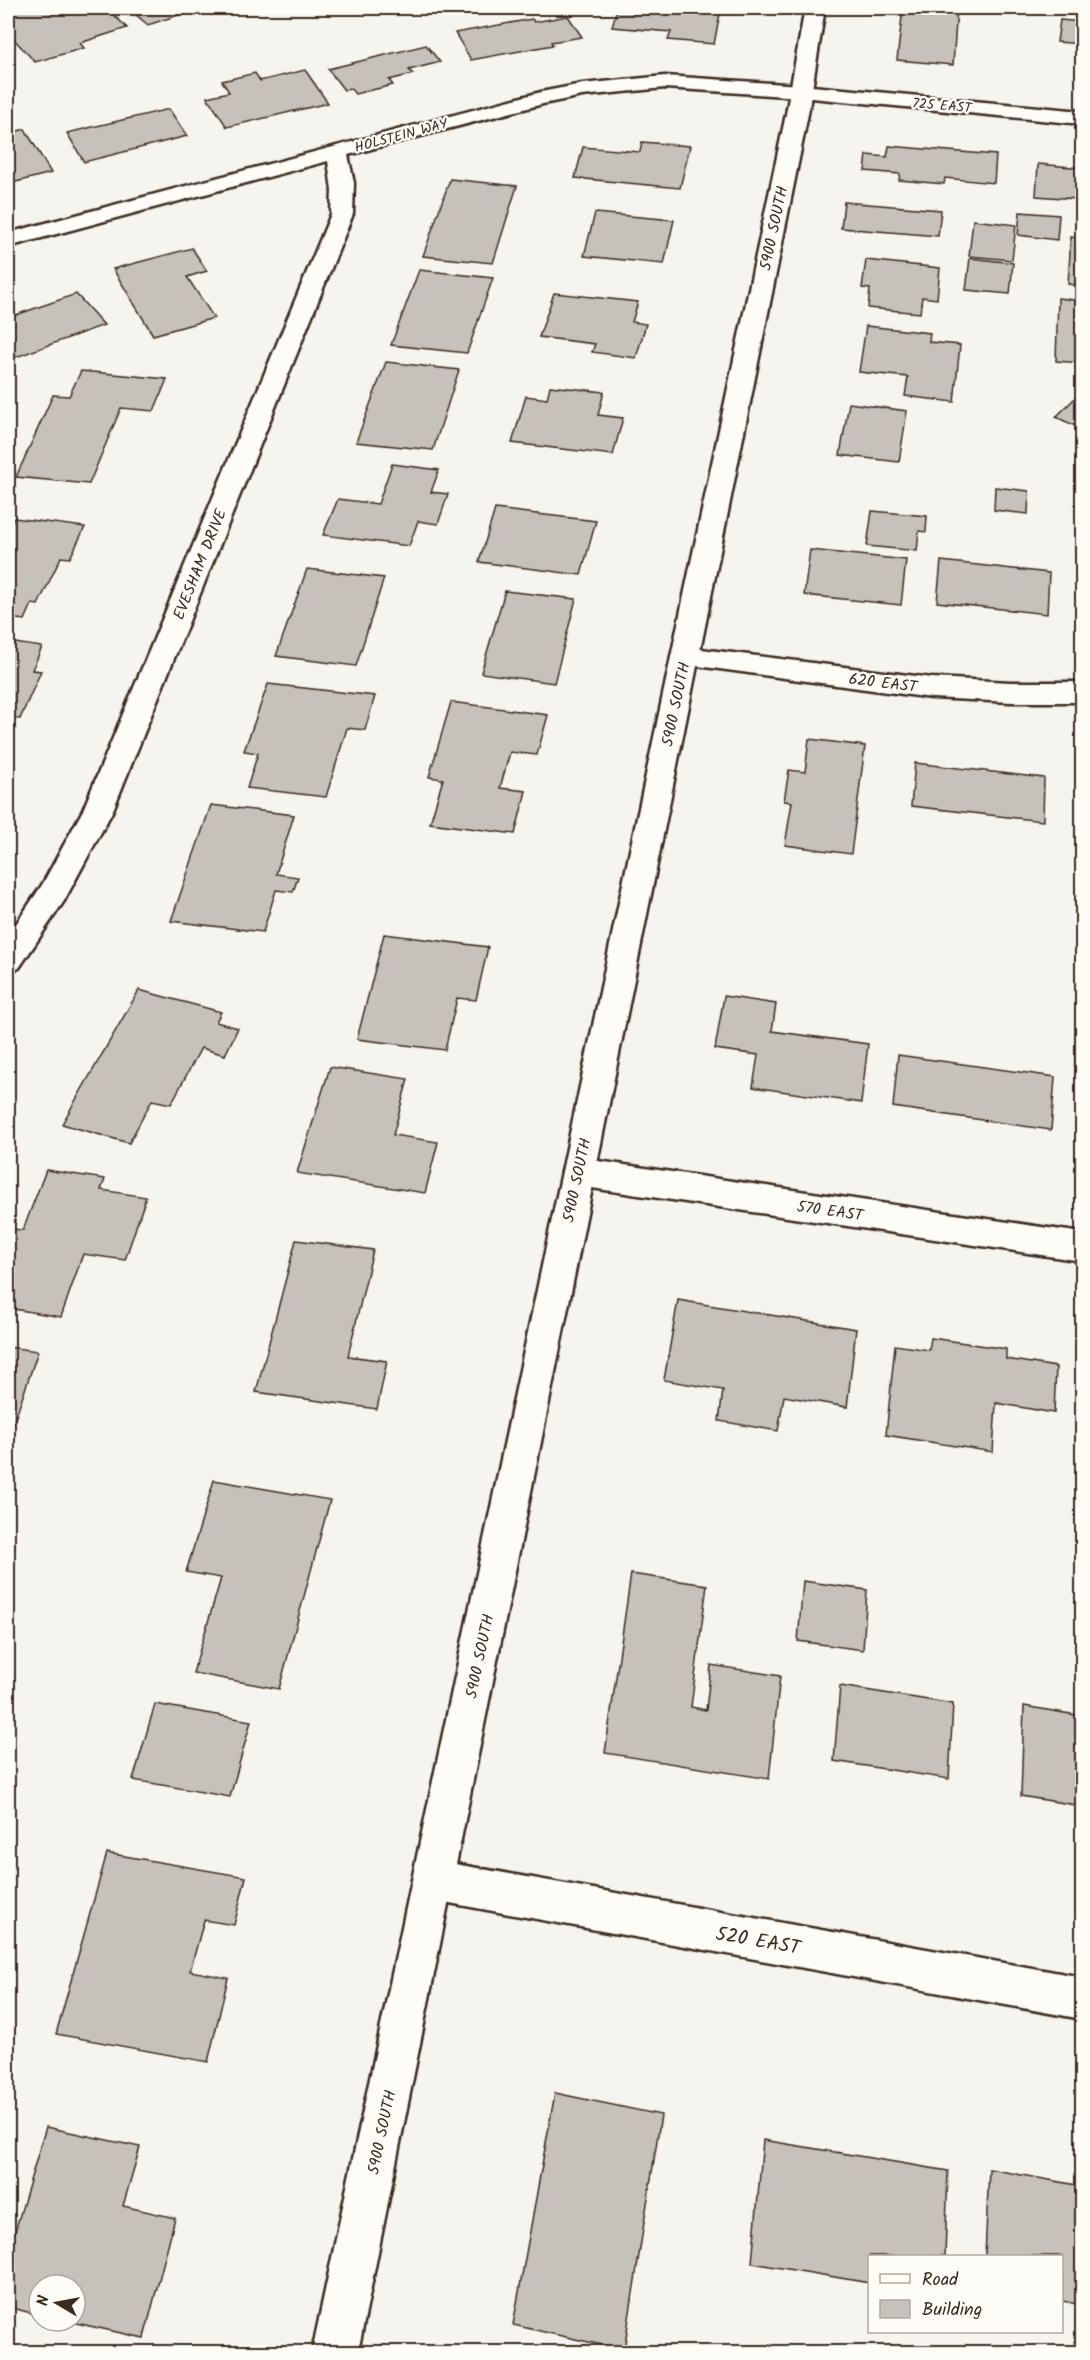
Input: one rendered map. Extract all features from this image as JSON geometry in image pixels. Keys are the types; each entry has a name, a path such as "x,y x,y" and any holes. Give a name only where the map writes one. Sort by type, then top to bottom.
{"street":[{"name":"5900 SOUTH","path":"335,2352 801,91 815,8"},
{"name":"HOLSTEIN WAY","path":"8,240 336,152 582,90 665,82 801,91"},
{"name":"725 EAST","path":"801,91 1083,118"},
{"name":"EVESHAM DRIVE","path":"8,960 53,893 98,810 337,225 345,195 344,178 336,152"},
{"name":"620 EAST","path":"685,656 932,688 1011,692 1083,692"},
{"name":"570 EAST","path":"578,1172 1083,1247"},
{"name":"520 EAST","path":"433,1880 1083,1998"}],"building":[{"path":"8,8 107,8 127,28 80,43 84,48 35,62 11,36 8,37"},
{"path":"128,8 200,8 148,25"},
{"path":"201,8 230,8 210,15"},
{"path":"617,8 721,9 714,44 668,40 671,32 612,27"},
{"path":"903,8 957,8 953,65 897,60"},
{"path":"568,16 582,37 551,42 553,45 471,60 455,33 532,19 534,22"},
{"path":"1060,20 1082,22 1082,44 1057,42"},
{"path":"426,45 440,62 409,70 413,74 389,80 393,85 355,94 350,88 344,90 328,69"},
{"path":"305,70 328,103 227,127 207,97 229,92 222,81 255,73 260,81"},
{"path":"169,109 187,136 84,162 67,133"},
{"path":"25,129 51,173 8,184 8,134"},
{"path":"642,142 690,146 680,188 575,178 583,147 640,152"},
{"path":"889,146 996,155 994,183 945,178 944,184 899,180 900,174 865,171 867,155 887,157"},
{"path":"1038,164 1082,168 1082,212 1077,212 1077,199 1036,196"},
{"path":"450,179 517,186 493,263 423,256"},
{"path":"844,202 941,210 938,236 841,228"},
{"path":"1020,212 1059,215 1057,240 1018,235"},
{"path":"595,213 674,220 664,264 584,256"},
{"path":"973,220 1016,225 1012,260 969,256"},
{"path":"1071,237 1082,238 1082,286 1068,284"},
{"path":"192,248 207,271 187,277 214,318 153,335 113,269"},
{"path":"970,258 1013,263 1010,294 966,290"},
{"path":"866,260 940,268 937,299 922,297 920,313 868,308 870,289 862,288"},
{"path":"419,270 493,278 467,353 391,345"},
{"path":"554,293 638,302 632,322 646,324 636,358 592,352 595,344 539,337"},
{"path":"76,294 104,325 8,360 8,314 10,317"},
{"path":"1058,298 1082,301 1082,363 1056,361"},
{"path":"866,326 930,333 929,342 960,345 954,402 905,396 908,377 859,372"},
{"path":"386,362 459,370 433,450 356,442"},
{"path":"81,371 167,379 154,411 121,408 89,484 16,477 53,395 69,396"},
{"path":"550,386 604,392 598,415 623,418 613,455 512,443 526,396 547,399"},
{"path":"1082,391 1082,429 1056,417"},
{"path":"849,403 907,411 899,462 840,455"},
{"path":"392,464 439,470 431,492 448,494 438,524 418,521 409,546 323,535 338,499 378,504"},
{"path":"995,487 1029,491 1028,514 994,510"},
{"path":"495,509 596,521 581,575 479,562"},
{"path":"872,511 927,516 926,532 919,531 917,551 867,546"},
{"path":"14,518 85,527 70,558 61,557 38,605 32,604 25,620 8,618 8,530"},
{"path":"810,550 906,560 901,605 804,595"},
{"path":"1076,552 1082,552 1082,601"},
{"path":"941,561 1049,573 1047,614 937,602"},
{"path":"307,569 384,578 356,666 276,656"},
{"path":"505,591 576,599 554,683 481,673"},
{"path":"8,642 42,647 32,670 41,671 20,719 9,718 8,721"},
{"path":"268,684 375,696 365,730 347,728 326,797 247,788 258,753 244,751"},
{"path":"451,702 548,715 537,755 510,752 500,788 526,791 515,834 430,823 443,779 429,777"},
{"path":"809,739 865,746 851,854 785,845 792,802 784,801 789,770 805,772"},
{"path":"915,763 1044,778 1043,821 911,806"},
{"path":"211,805 294,815 276,874 298,877 293,892 276,890 263,932 171,921"},
{"path":"384,934 488,947 476,1000 457,998 445,1050 357,1039"},
{"path":"139,990 221,1012 216,1022 238,1028 225,1055 201,1048 171,1104 152,1100 129,1143 62,1124"},
{"path":"724,996 776,1004 772,1031 868,1044 861,1103 753,1087 758,1055 715,1049"},
{"path":"1077,1020 1082,1021 1082,1066 1075,1065"},
{"path":"898,1055 1055,1077 1051,1130 893,1107"},
{"path":"330,1067 408,1079 393,1135 438,1142 425,1193 297,1173"},
{"path":"46,1170 105,1179 101,1190 146,1197 125,1260 83,1254 61,1317 8,1308 8,1237 11,1229 23,1230"},
{"path":"296,1240 373,1250 348,1356 387,1361 377,1409 256,1392"},
{"path":"678,1300 856,1329 847,1407 784,1396 778,1431 719,1421 723,1390 664,1380"},
{"path":"931,1338 1006,1349 1006,1359 1056,1367 1054,1413 996,1403 993,1452 886,1435 895,1345 929,1350"},
{"path":"8,1347 38,1351 8,1440"},
{"path":"214,1480 330,1500 279,1689 193,1673 221,1578 186,1572"},
{"path":"631,1574 707,1585 691,1707 706,1710 711,1665 780,1676 769,1779 605,1753"},
{"path":"803,1581 867,1590 863,1650 798,1641"},
{"path":"840,1686 953,1704 949,1779 834,1761"},
{"path":"155,1704 251,1721 230,1797 133,1780"},
{"path":"1024,1706 1082,1716 1082,1806 1021,1796"},
{"path":"107,1853 246,1877 234,1925 204,1920 190,1971 228,1978 208,2062 56,2034"},
{"path":"555,2093 661,2115 624,2350 513,2325"},
{"path":"46,2127 140,2147 123,2206 175,2218 144,2338 87,2325 87,2273 27,2273 27,2312 8,2307 8,2255"},
{"path":"763,2140 948,2171 945,2255 868,2255 868,2283 752,2263"},
{"path":"989,2169 1082,2186 1082,2305 1063,2301 1063,2255 985,2255"}]}
